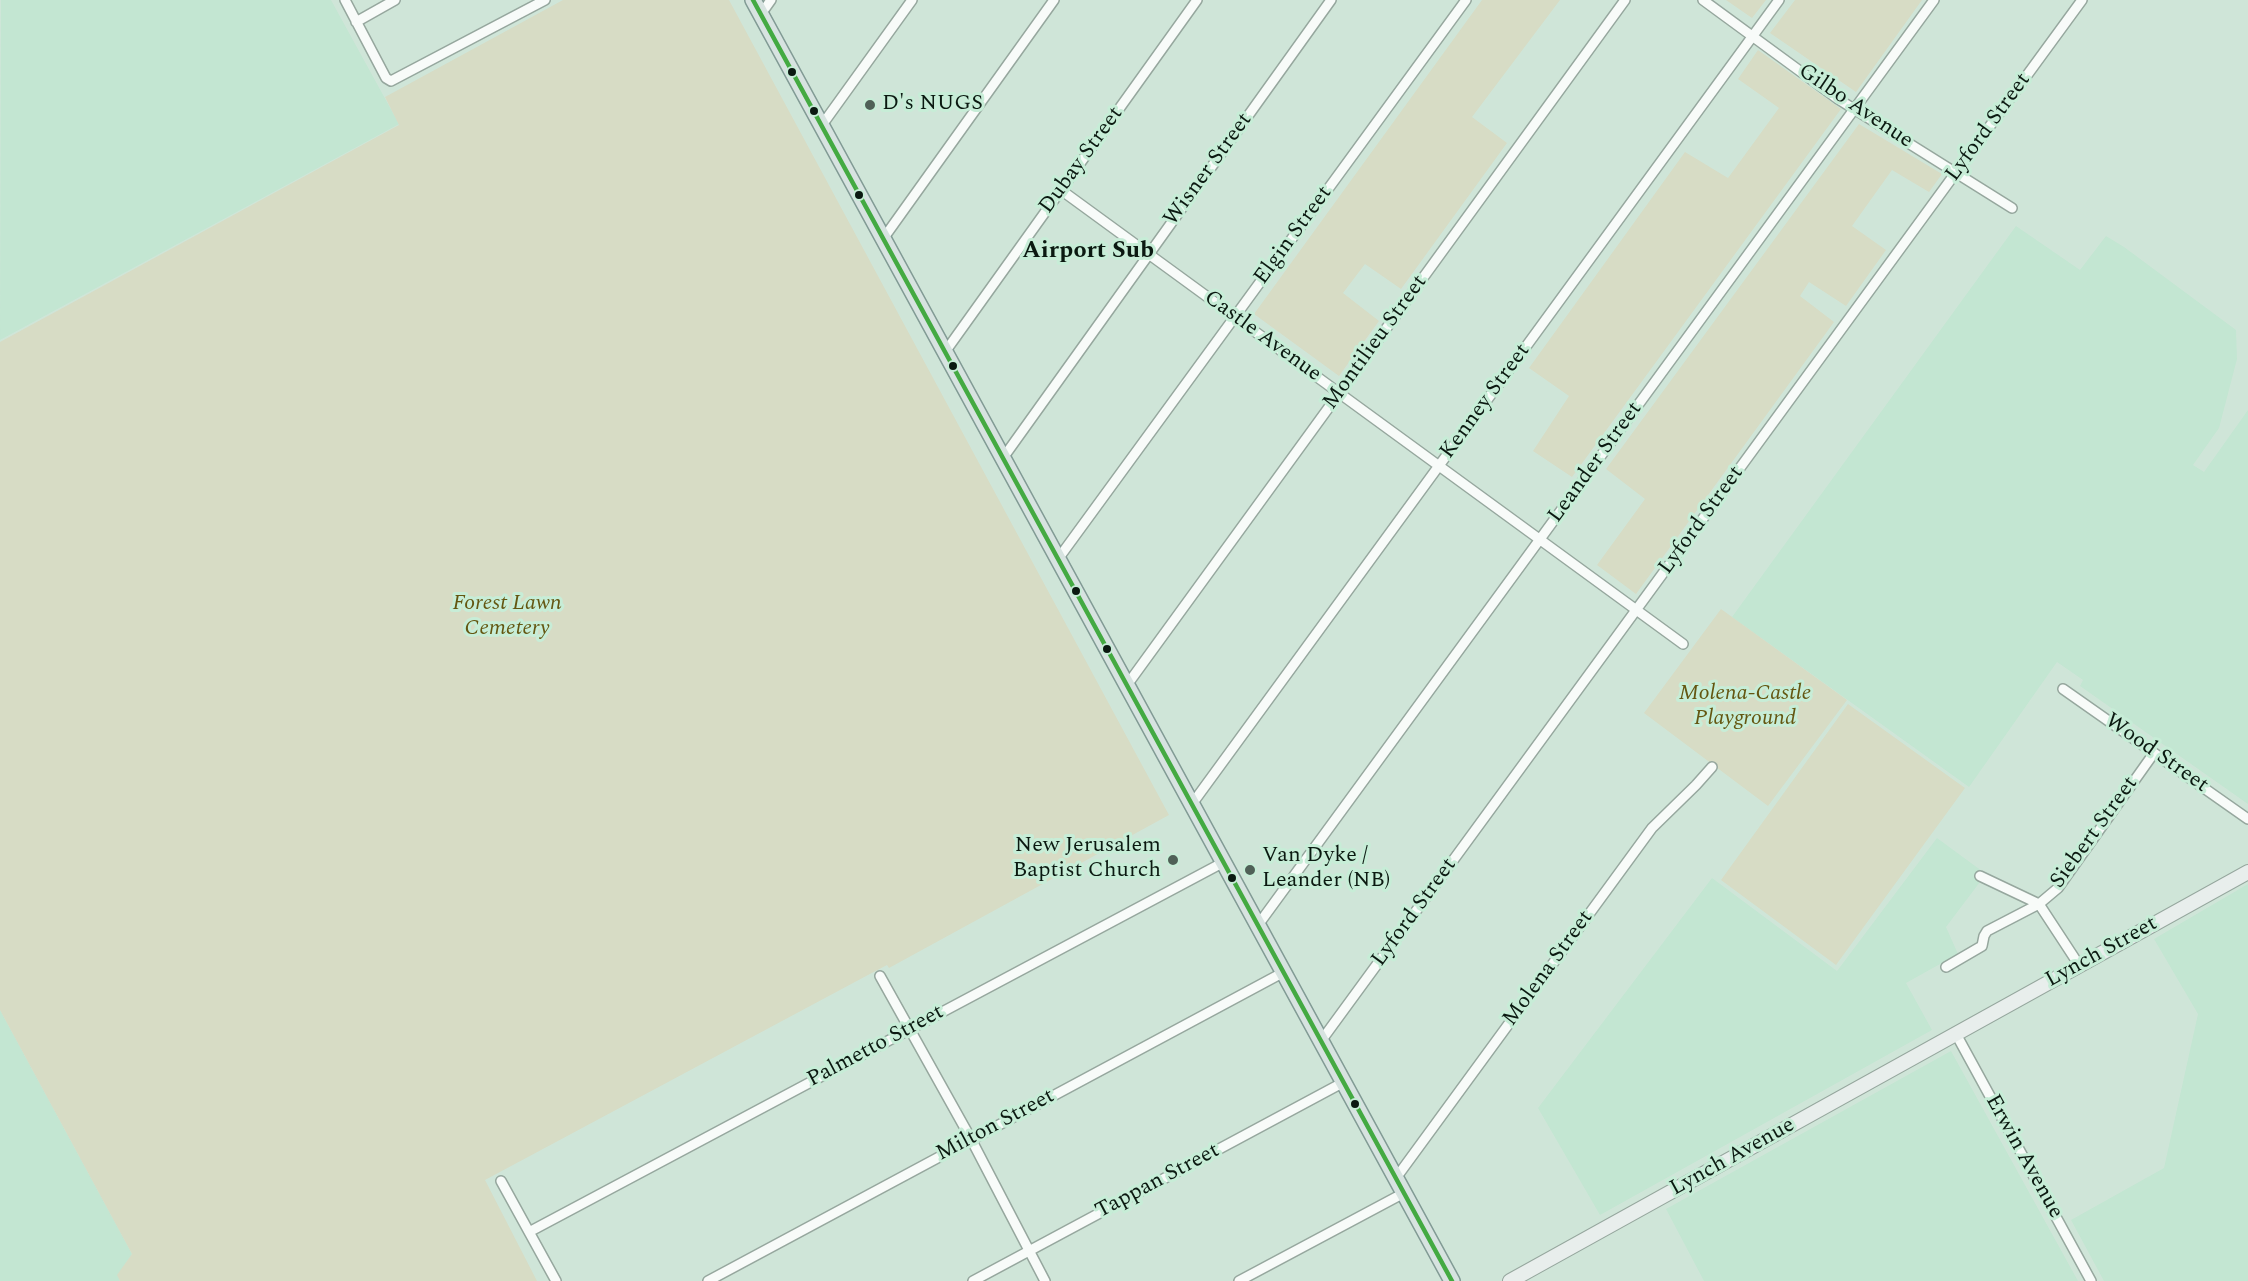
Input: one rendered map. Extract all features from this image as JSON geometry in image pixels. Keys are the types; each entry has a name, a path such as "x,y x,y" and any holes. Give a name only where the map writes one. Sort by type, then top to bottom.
{"main road":[{"path":"753,0 1452,1281"}],"street":[{"path":"345,0 386,78 391,81 544,0"},
{"path":"356,22 396,0"},
{"path":"761,14 771,0"},
{"path":"822,125 912,0"},
{"path":"884,238 1054,0"},
{"name":"Dubay Street","path":"945,352 1197,0"},
{"name":"Wisner Street","path":"1003,458 1330,0"},
{"name":"Elgin Street","path":"1058,559 1466,0"},
{"name":"Montilieu Street","path":"1127,686 1625,0"},
{"name":"Gilbo Avenue","path":"1703,0 1854,109 2012,208"},
{"name":"Kenney Street","path":"1192,804 1779,0"},
{"name":"Leander Street","path":"1258,925 1934,0"},
{"name":"Lyford Street","path":"1321,1041 2082,0"},
{"name":"Castle Avenue","path":"1061,190 1683,644"},
{"name":"Wood Street","path":"2063,688 2248,819"},
{"name":"Siebert Street","path":"1946,967 1982,946 1987,931 2039,904 2058,888 2154,753"},
{"name":"Molena Street","path":"1396,1178 1653,828 1712,767"},
{"name":"Palmetto Street","path":"529,1232 1224,862"},
{"name":"Lynch Street","path":"1956,1034 2248,872"},
{"path":"1980,876 2039,904 2079,965"},
{"name":"Milton Street","path":"708,1281 1284,972"},
{"path":"880,976 971,1140 1045,1281"},
{"name":"Lynch Avenue","path":"1510,1281 1956,1034"},
{"name":"Erwin Avenue","path":"1956,1034 2091,1281"},
{"name":"Tappan Street","path":"973,1281 1344,1082"},
{"path":"501,1181 556,1281"},
{"path":"1239,1281 1404,1193"}],"shaded area":[{"path":"1,0 331,0 399,124 0,340"},
{"path":"2016,226 2080,270 2106,236 2236,330 2237,359 2219,428 2193,465 2204,472 2248,410 2248,804 2080,686 2083,680 2057,662 1969,787 1732,617"},
{"path":"1937,838 1986,874 1946,927 1958,954 1906,983 1932,1030 1600,1215 1538,1108 1712,878 1837,971"},
{"path":"2248,884 2248,1281 2104,1281 2071,1220 2164,1168 2198,1014 2154,939"},
{"path":"0,1010 132,1254 118,1275 120,1281 0,1281"},
{"path":"1951,1051 2078,1281 1704,1281 1666,1209"}],"green space":[{"name":"Forest Lawn Cemetery","path":"563,0 729,0 1169,815 889,968 887,965 485,1180 537,1281 120,1281 117,1275 132,1254 0,1010 0,342 399,125 385,97"},
{"path":"1482,0 1560,0 1472,117 1507,143 1401,289 1365,264 1343,293 1379,321 1339,376 1254,314"},
{"path":"1726,0 1766,0 1752,18"},
{"path":"1795,0 1922,0 1856,92 1770,33"},
{"path":"1758,50 1841,109 1572,477 1533,451 1569,396 1529,368 1685,152 1728,178 1779,108 1738,79"},
{"path":"1859,124 1942,174 1929,192 1892,170 1852,226 1886,250 1846,306 1809,282 1800,296 1834,322 1636,594 1597,565 1645,499 1606,469"},
{"name":"Molena-Castle Playground","path":"1721,609 1847,700 1768,806 1644,713"},
{"path":"1848,704 1965,788 1836,965 1721,880"}],"transit line":[{"path":"753,0 1452,1281"}],"place":[{"name":"D's NUGS","path":"870,105"},
{"name":"New Jerusalem Baptist Church","path":"1173,860"},
{"name":"Van Dyke / Leander (NB)","path":"1250,870"}],"district":[{"name":"Airport Sub","path":"1088,252"}]}
